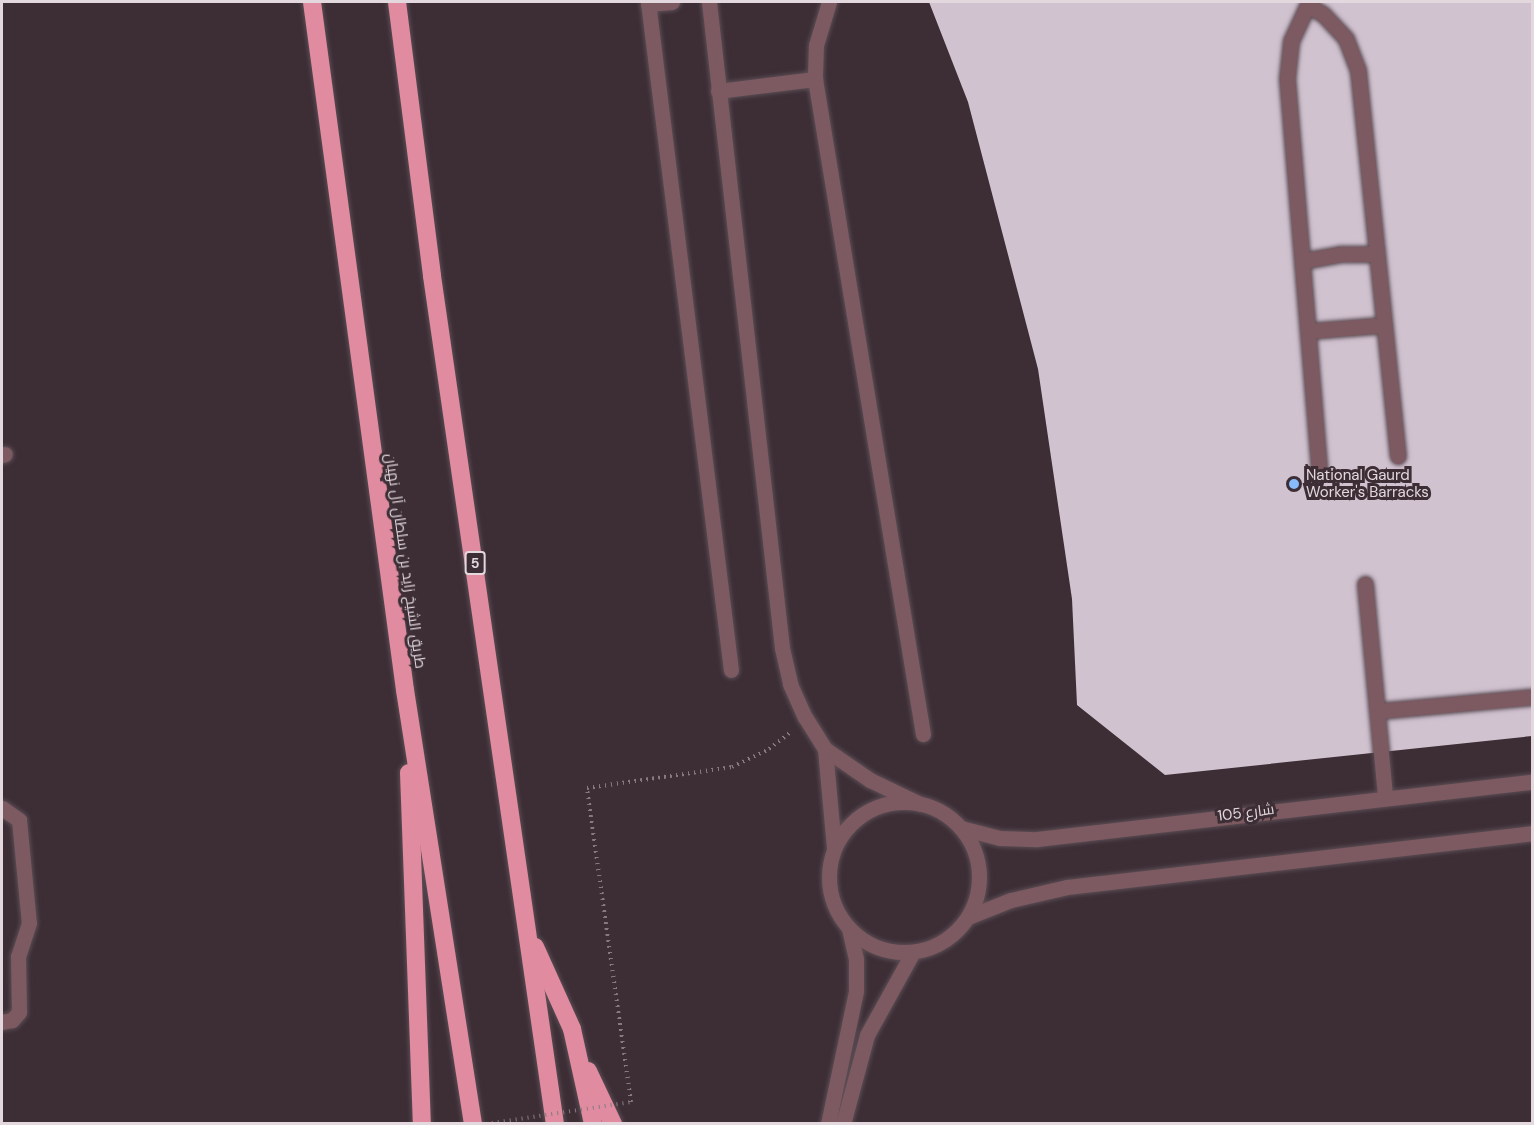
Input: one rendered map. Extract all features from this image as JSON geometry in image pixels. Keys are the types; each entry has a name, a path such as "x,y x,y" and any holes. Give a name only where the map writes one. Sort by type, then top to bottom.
{"highway":[{"name":"طريق الشيخ زايد بن سلطان آل نهيان","path":"312,2 405,690 474,1124"},
{"name":"5","path":"397,2 432,276 530,936 555,1124"},
{"path":"405,690 423,1124"},
{"path":"530,936 560,997 582,1062 593,1124"},
{"path":"582,1062 603,1096 613,1124"}],"street":[{"path":"672,2 648,3 731,670"},
{"path":"709,2 782,648 805,717 825,749 870,780 949,817 961,828 973,849 979,872 977,895 968,917 954,934 935,946 913,952 890,951 868,943 849,929"},
{"path":"829,2 816,45 815,79 923,734"},
{"path":"1319,471 1287,78 1291,41 1309,4 1336,25 1346,39 1358,70 1398,456"},
{"path":"718,91 815,79"},
{"path":"1302,261 1340,254 1377,254"},
{"path":"1308,331 1384,325"},
{"path":"1365,584 1385,796"},
{"path":"1377,711 1533,697"},
{"path":"825,749 834,851 831,892 849,929 856,958 856,991 828,1124"},
{"name":"شارع 105","path":"961,828 1000,838 1037,839 1385,796 1533,782"},
{"path":"834,851 859,817 898,802 920,804"},
{"path":"2,808 19,820 29,923 18,956 19,1012 12,1020 2,1022"},
{"path":"968,917 1011,900 1067,886 1533,833"},
{"path":"843,1124 867,1035 913,952"}],"path":[{"path":"486,1124 631,1102 587,788 732,767 770,749 805,717"}],"building":[{"name":"National Gaurd Worker's Barracks","path":"929,2 1532,2 1532,736 1165,775 1077,705 1072,599 1038,369 968,102"}],"place":[{"name":"National Gaurd Worker's Barracks","path":"1294,484"}]}
